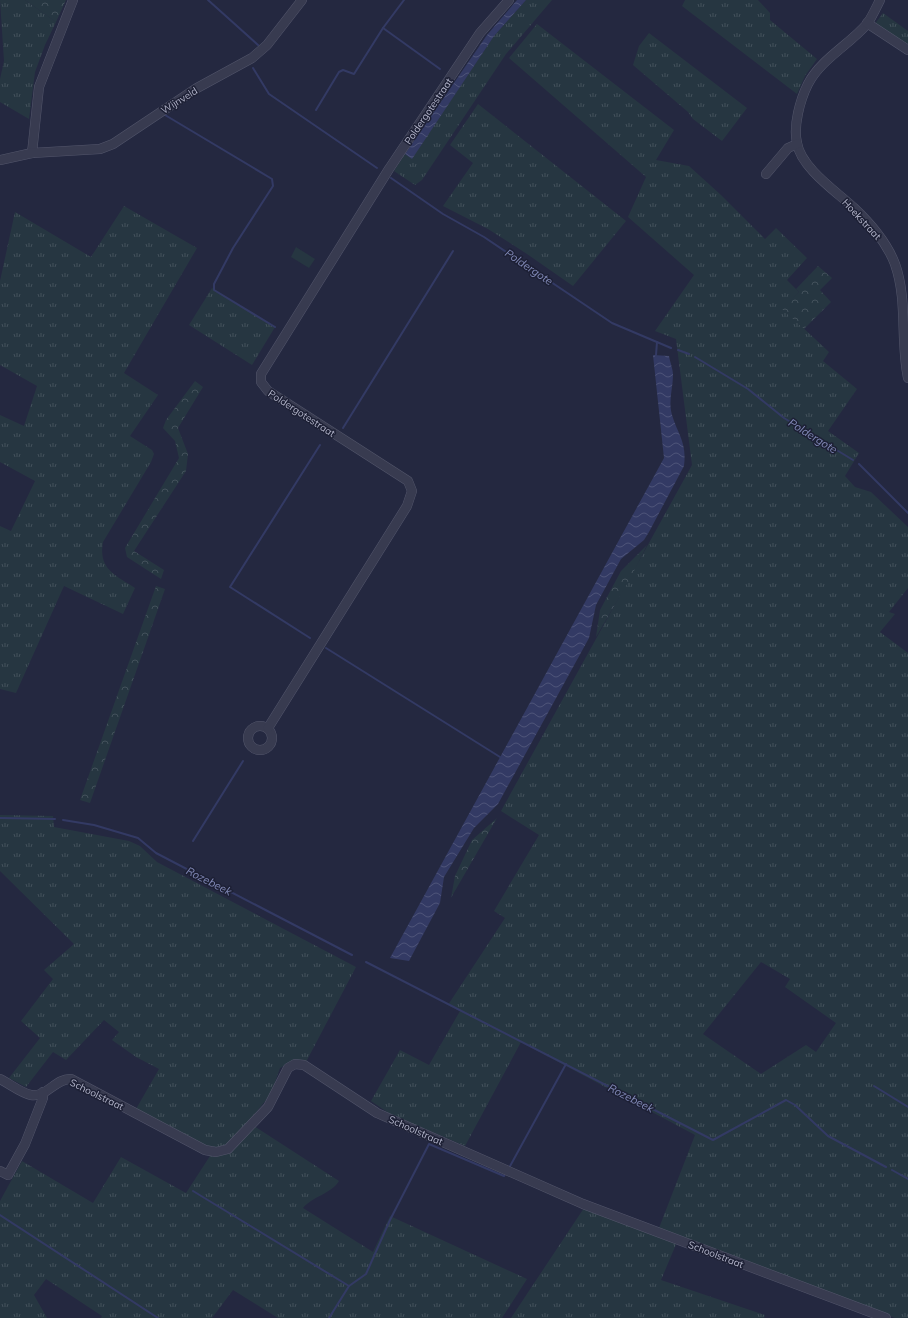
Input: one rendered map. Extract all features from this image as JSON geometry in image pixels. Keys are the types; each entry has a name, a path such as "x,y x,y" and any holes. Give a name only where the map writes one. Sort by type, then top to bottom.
{"street":[{"path":"32,153 39,87 73,0"},
{"name":"Wijnveld","path":"0,160 32,153 100,149 113,144 197,88 252,58 267,45 302,0"},
{"name":"Poldergotestraat","path":"268,728 407,506 412,491 408,481 268,391 261,382 261,374 385,175 480,33 509,0"},
{"name":"Hoekstraat","path":"880,0 867,23 815,72 800,109 796,129 797,144 803,158 817,175 871,227 895,263 902,286 905,310 905,364 908,378"},
{"path":"867,23 908,50"},
{"path":"766,174 788,148 797,144"},
{"name":"Schoolstraat","path":"43,1092 64,1079 71,1079 205,1150 216,1152 228,1149 268,1107 288,1068 295,1064 304,1065 377,1113 570,1198 886,1318"},
{"path":"0,1079 29,1095 35,1095 43,1092 43,1098 25,1144 8,1175 0,1171"}],"green space":[{"path":"0,0 25,0 56,22 45,45 35,72 29,119 0,102 0,79 4,61"},
{"path":"25,0 66,0 56,22"},
{"path":"526,0 552,0 506,54 422,180 415,185 394,171 405,154 412,158 494,36"},
{"path":"685,0 758,0 770,13 770,20 817,59 805,76 797,94 682,6"},
{"path":"883,13 908,31 908,47 874,25"},
{"path":"537,24 674,130 656,160 689,166 721,195 765,239 776,228 807,258 787,280 799,292 783,309 829,352 823,361 857,389 828,431 859,453 845,476 855,487 871,492 908,527 908,588 889,612 895,614 880,632 908,653 908,1318 895,1318 659,1228 695,1135 521,1042 465,1146 390,1114 371,1101 400,1050 429,1065 460,1011 448,1005 505,918 494,911 539,835 501,811 692,465 676,339 655,331 694,275 628,217 646,177 509,58","holes":["761,962 790,979 785,987 836,1023 816,1052 806,1045 761,1074 703,1034"]},
{"path":"649,33 747,108 722,141 693,119 688,112 633,65 639,46"},
{"path":"478,104 626,221 573,286 488,229 443,206 473,163 450,145"},
{"path":"124,206 197,248 124,373 158,395 130,436 152,450 154,454 151,462 103,542 103,559 106,565 115,575 135,588 123,614 64,586 16,693 0,689 0,526 11,531 35,481 0,462 0,415 24,426 37,386 0,365 0,281 15,212 91,257"},
{"path":"296,247 315,259 309,268 291,257"},
{"path":"818,266 832,278 820,290 831,302 804,329 782,309 799,292 796,289"},
{"path":"212,288 275,327 252,365 189,325"},
{"path":"195,381 203,387 178,428 188,454 186,471 134,551 164,570 161,579 127,557 125,548 179,458 175,441 163,428 166,420"},
{"path":"647,545 630,579 596,637 600,610 621,571"},
{"path":"156,586 165,589 90,803 80,800"},
{"path":"0,815 53,816 54,827 129,841 140,846 157,862 356,967 306,1062 293,1061 280,1068 271,1094 239,1133 223,1147 208,1147 136,1109 159,1069 136,1057 112,1040 119,1032 104,1020 66,1060 53,1052 26,1087 9,1078 40,1038 21,1021 53,979 44,970 74,944 0,871"},
{"path":"497,818 451,898 455,876 472,840"},
{"path":"254,1126 339,1181 331,1189 303,1208 373,1252 390,1216 527,1279 502,1318 278,1318 233,1290 212,1318 101,1318 102,1316 46,1279 34,1295 47,1318 0,1318 0,1201 22,1161 93,1203 121,1157 186,1193 210,1156 223,1155 235,1147"},
{"path":"584,1208 677,1242 661,1280 765,1315 764,1318 511,1318"}],"water":[{"path":"517,0 526,0 494,36 412,159 405,154 487,35"},
{"path":"653,355 669,356 673,370 671,410 683,445 685,458 684,466 644,540 621,559 596,605 589,638 498,804 474,828 444,877 440,903 409,961 390,958 664,458"}],"waterway":[{"name":"Poldergote","path":"208,0 258,45"},
{"path":"316,110 339,72 343,70 354,74 383,28 404,0"},
{"path":"383,28 440,69"},
{"name":"Poldergote","path":"253,68 269,94 377,168"},
{"path":"165,115 272,179 273,186 233,248 214,284 214,290 275,327"},
{"name":"Poldergote","path":"391,178 443,214 484,237 612,323 671,348"},
{"path":"343,428 453,251"},
{"path":"656,355 657,342"},
{"name":"Poldergote","path":"678,350 689,354"},
{"name":"Poldergote","path":"695,357 748,389 784,418 853,460"},
{"path":"310,638 230,587 320,445"},
{"name":"Poldergote","path":"859,464 908,513"},
{"path":"326,648 500,757"},
{"path":"193,841 243,761"},
{"name":"Rozebeek","path":"0,818 55,819"},
{"name":"Rozebeek","path":"63,820 94,825 138,838 156,853 352,955"},
{"name":"Rozebeek","path":"366,962 713,1140 786,1100 795,1105 828,1136 886,1167"},
{"path":"509,1168 566,1064"},
{"path":"874,1086 908,1107"},
{"path":"329,1318 349,1286 366,1274 390,1220 429,1144 504,1176 505,1174"},
{"name":"Rozebeek","path":"892,1170 908,1179"},
{"path":"193,1191 349,1286"},
{"path":"0,1215 158,1318"}]}
